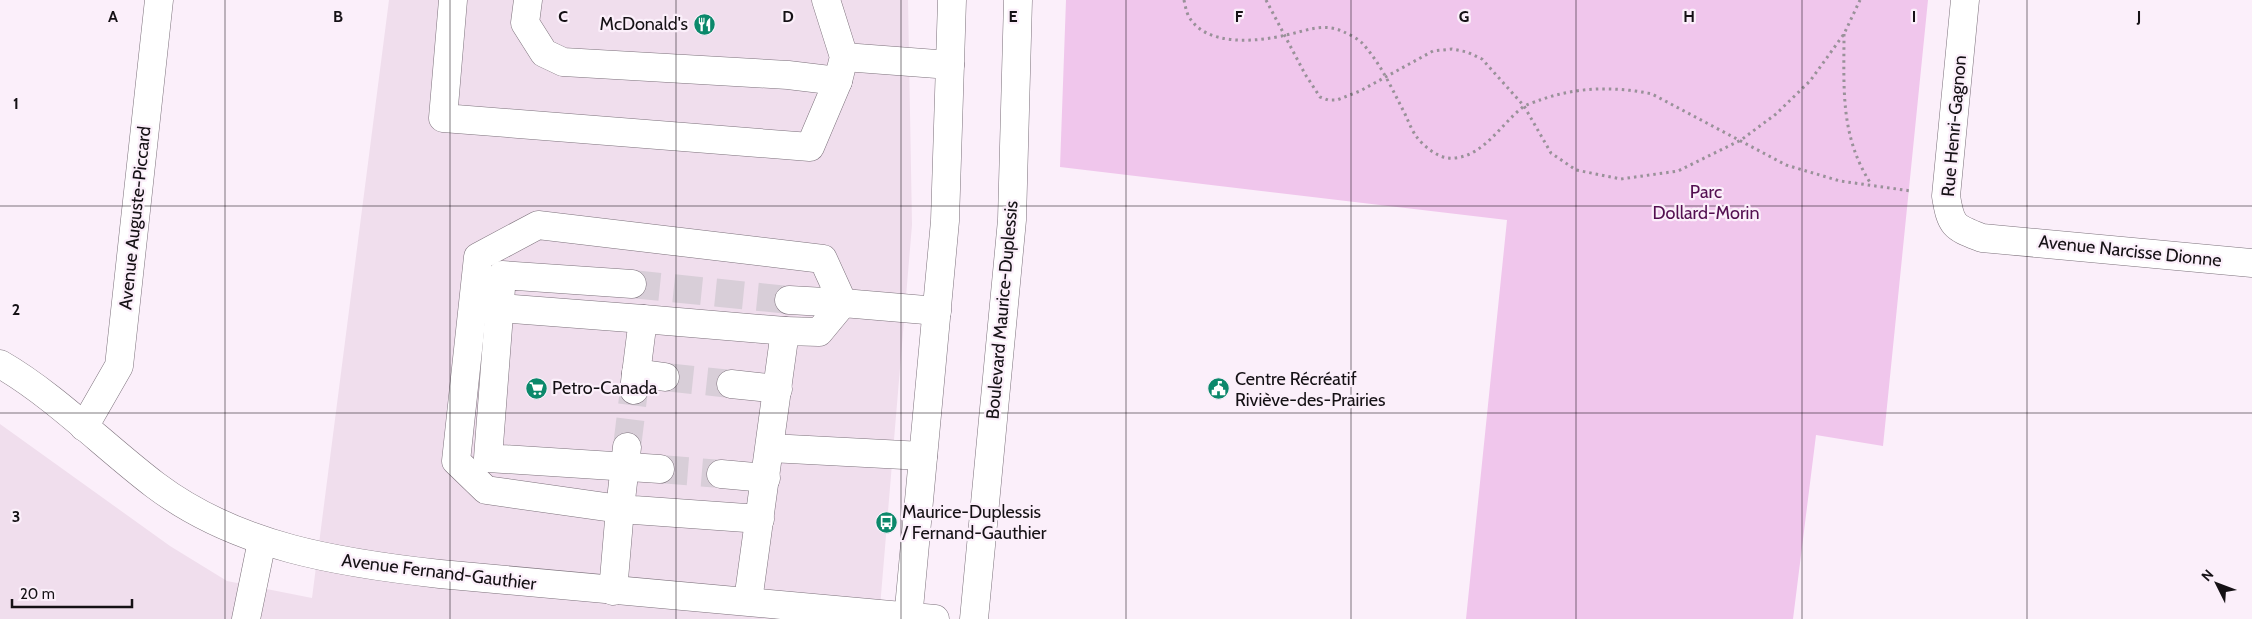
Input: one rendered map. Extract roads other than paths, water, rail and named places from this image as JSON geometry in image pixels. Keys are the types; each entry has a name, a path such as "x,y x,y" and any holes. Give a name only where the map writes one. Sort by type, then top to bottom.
{"street":[{"name":"Avenue Auguste-Piccard","path":"84,427 119,366 159,0"},
{"path":"453,0 443,118 810,147 841,69 826,0"},
{"path":"528,0 525,23 544,53 563,62 788,75 841,69 950,65"},
{"path":"908,617 945,221 952,0"},
{"name":"Boulevard Maurice-Duplessis","path":"974,619 1012,220 1018,0"},
{"name":"Rue Henri-Gagnon","path":"1965,0 1946,196 1949,215 1958,228 1982,238 2007,239"},
{"path":"760,519 620,509 486,490 456,461 478,257 538,225 823,259 843,303"},
{"name":"Avenue Narcisse Dionne","path":"2007,239 2252,263"},
{"path":"632,284 502,275 488,458 626,457 660,469"},
{"path":"789,300 937,311"},
{"path":"500,308 785,332 820,332 843,303"},
{"path":"644,319 635,382 665,377"},
{"path":"748,601 785,332"},
{"name":"Avenue Fernand-Gauthier","path":"0,364 84,427 156,486 208,518 262,540 311,555 376,567 613,591 748,601 935,619"},
{"path":"731,384 778,389"},
{"path":"770,448 924,456"},
{"path":"613,591 626,457"},
{"path":"721,474 766,478"},
{"path":"246,619 262,540"}],"tunnel":[{"path":"632,284 789,300"},
{"path":"665,377 731,384"},
{"path":"627,447 634,390"},
{"path":"660,469 721,474"}],"place":[{"name":"McDonald's","path":"704,24"},
{"name":"Petro-Canada","path":"536,388"},
{"name":"Centre Récréatif Riviève-des-Prairies","path":"1219,389"},
{"name":"Maurice-Duplessis / Fernand-Gauthier","path":"886,522"}],"park label":[{"name":"Parc Dollard-Morin","path":"1706,202"}]}
